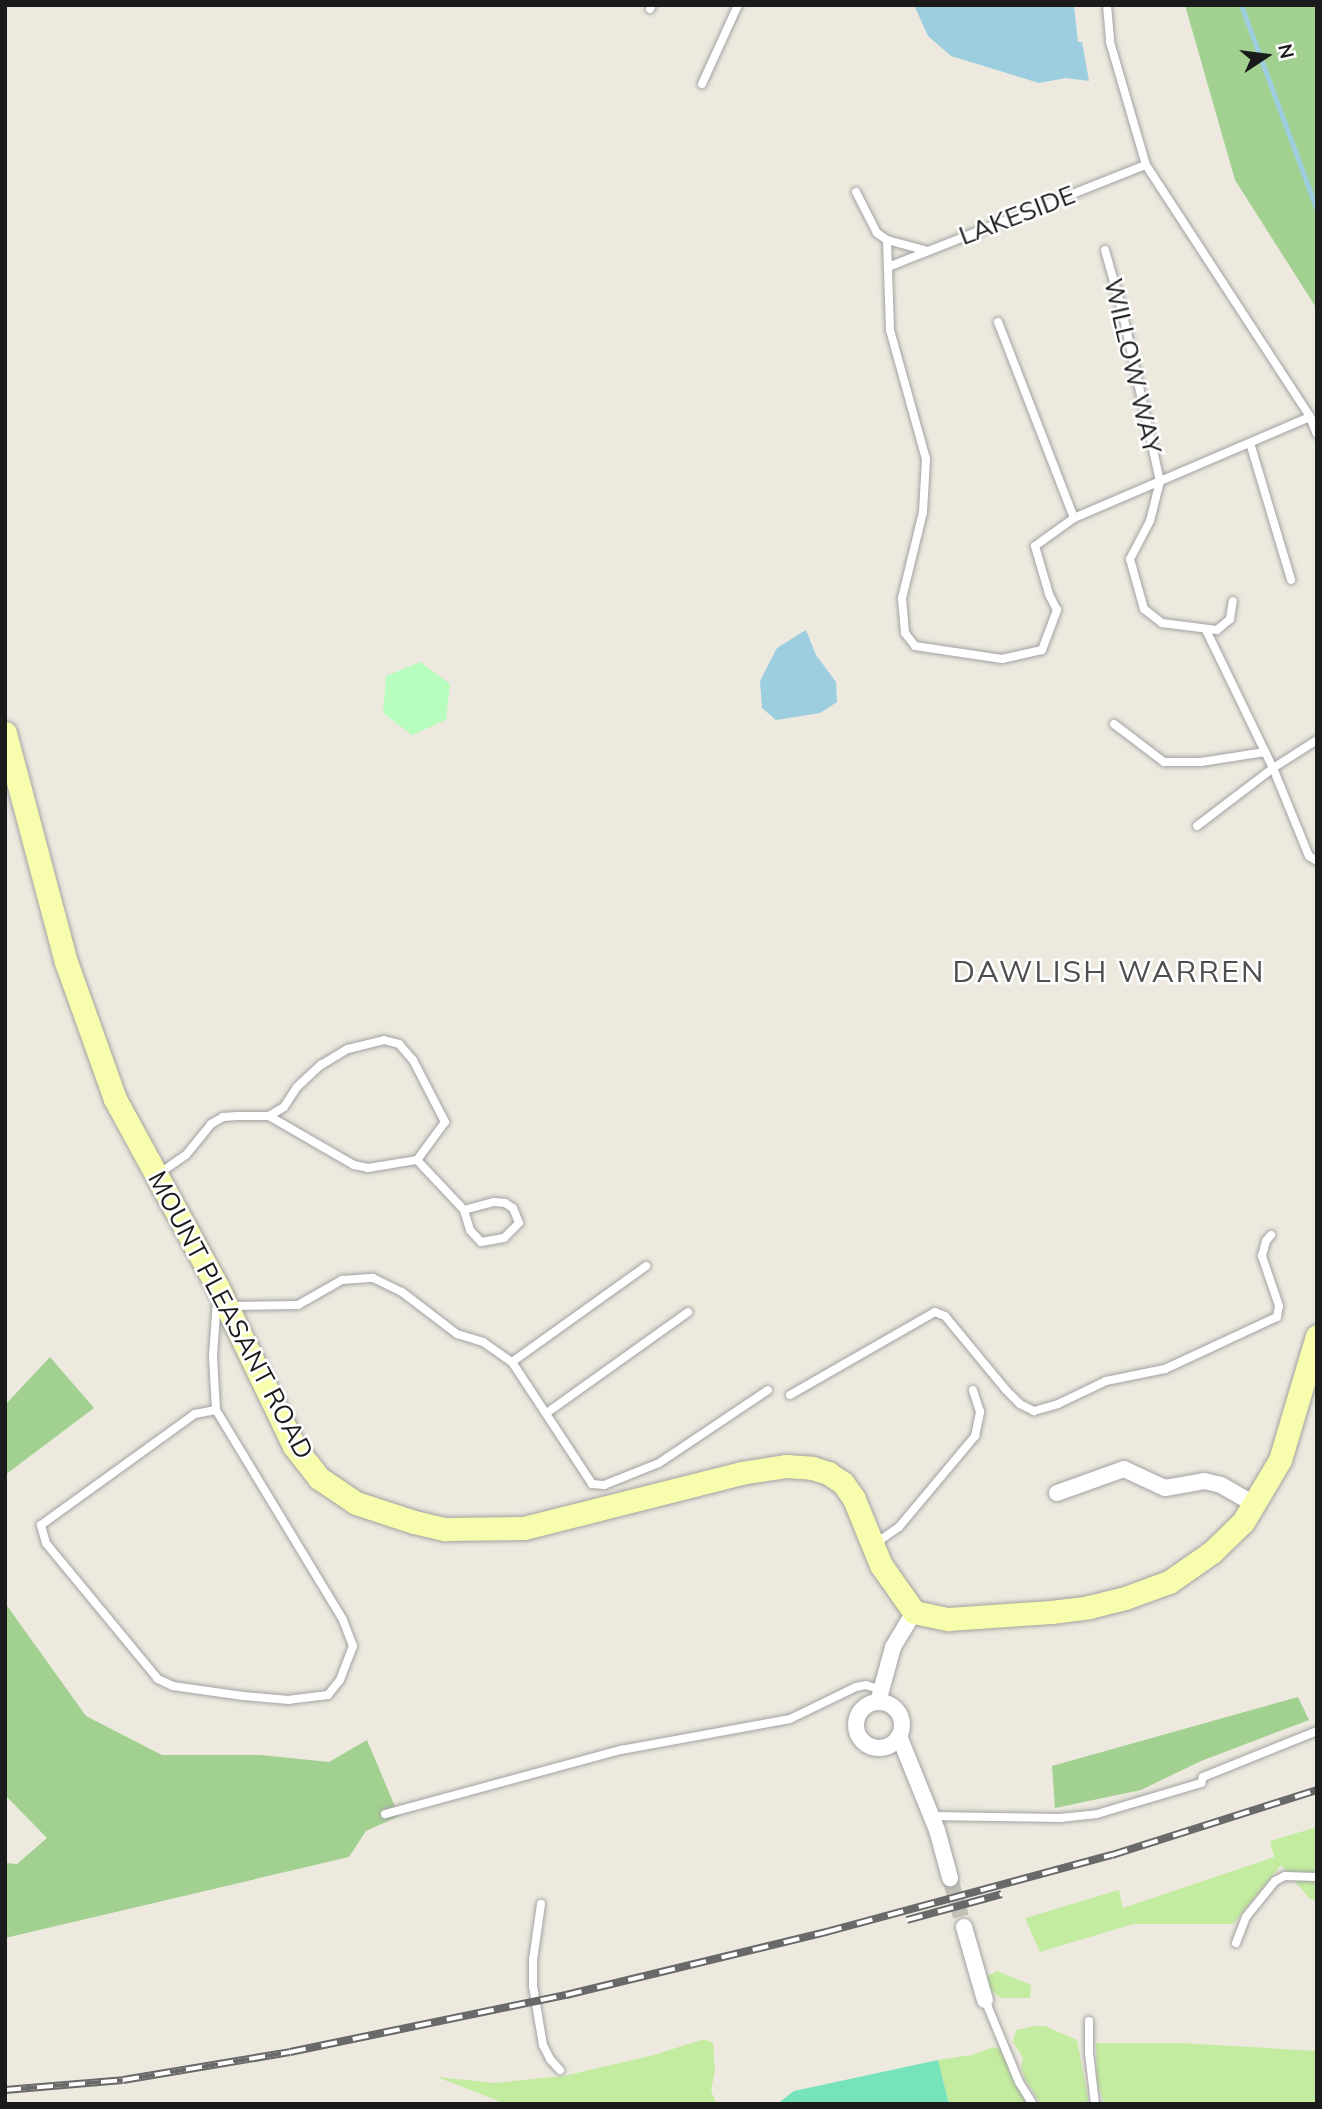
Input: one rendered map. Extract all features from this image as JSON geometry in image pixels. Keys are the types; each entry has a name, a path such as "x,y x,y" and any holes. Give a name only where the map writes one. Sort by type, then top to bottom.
{"street":[{"name":"MOUNT PLEASANT ROAD","path":"5,733 35,850 83,1014 115,1099 222,1296 294,1446 319,1478 356,1503 445,1529 524,1528 741,1473 786,1465 812,1468 828,1473 843,1483 854,1499 890,1581 914,1612"},
{"path":"880,1696 899,1714 902,1729 899,1736 882,1747 875,1747 860,1737 858,1715 880,1696 893,1647 914,1612 948,1619 1006,1616 1051,1612 1125,1598 1170,1581 1189,1570 1228,1538 1255,1505 1280,1460 1317,1336"},
{"path":"1057,1493 1125,1469 1165,1488 1204,1481 1221,1485 1255,1505"},
{"path":"899,1736 932,1816 950,1878"},
{"path":"964,1927 985,2000"}],"lane":[{"path":"702,84 738,5"},
{"path":"1107,5 1110,42 1146,165 1310,417 1317,434"},
{"name":"LAKESIDE","path":"888,267 925,250 1146,165"},
{"path":"856,192 877,233 887,240 925,250"},
{"path":"887,240 890,330 926,460 923,512 902,598 905,633 915,646 1002,659 1041,650 1057,610 1049,594 1035,546 1074,518 1310,417"},
{"name":"WILLOW WAY","path":"1105,250 1122,310 1160,481"},
{"path":"998,323 1074,518"},
{"path":"1250,443 1291,580"},
{"path":"1160,481 1150,521 1130,559 1144,609 1162,623 1217,630 1230,619 1233,601"},
{"path":"1206,630 1273,768 1309,856 1317,861"},
{"path":"1114,724 1164,762 1201,762 1265,752"},
{"path":"1196,826 1273,768 1317,740"},
{"path":"157,1175 171,1168 198,1142 211,1124 223,1117 269,1116 354,1165 368,1168 418,1160 445,1122 414,1060 399,1044 384,1040 348,1049 321,1065 297,1087 284,1107 269,1116"},
{"path":"418,1160 464,1210 470,1230 481,1242 504,1238 519,1223 513,1208 505,1203 494,1202 464,1210"},
{"path":"790,1395 934,1312 945,1316 1013,1397 1034,1411 1058,1404 1106,1381 1166,1368 1277,1317 1279,1306 1262,1256 1266,1241 1271,1235"},
{"path":"512,1362 646,1266"},
{"path":"216,1410 195,1414 41,1525 46,1543 158,1679 173,1686 289,1700 328,1695 340,1680 353,1646 343,1620 216,1410 214,1356 222,1296 298,1305 342,1280 373,1278 402,1292 457,1334 483,1342 512,1362 548,1412 592,1484 604,1485 659,1463 768,1391"},
{"path":"548,1412 688,1312"},
{"path":"873,1544 899,1527 975,1436 980,1412 973,1390"},
{"path":"385,1814 621,1751 790,1720 856,1687 866,1685 880,1696"},
{"path":"932,1816 1060,1818 1097,1814 1200,1783 1203,1777 1214,1772 1317,1731"},
{"path":"1236,1943 1246,1917 1275,1881 1285,1876 1317,1877"},
{"path":"541,1904 533,1960 533,1986 543,2045 560,2070"},
{"path":"985,2000 1019,2082 1033,2104"},
{"path":"1089,2021 1089,2053 1095,2104"}],"green space":[{"path":"1185,5 1317,5 1317,309 1235,180"},
{"path":"420,662 450,684 446,720 412,735 383,713 386,676"},
{"path":"50,1357 94,1408 5,1475 5,1405"},
{"path":"5,1603 86,1716 162,1755 261,1755 329,1762 367,1740 399,1816 366,1831 349,1857 5,1938 5,1863 17,1864 47,1838 5,1795"},
{"path":"1298,1697 1309,1720 1201,1761 1141,1790 1055,1808 1052,1766"},
{"path":"1317,1827 1317,1900 1310,1899 1281,1865 1233,1924 1133,1924 1040,1952 1025,1918 1119,1890 1123,1908 1274,1857 1270,1841"},
{"path":"997,1971 1031,1985 1030,1998 1001,1998 992,1991 985,1985 986,1977"},
{"path":"1045,2026 1077,2040 1089,2104 1041,2104 1025,2079 1021,2066 1023,2058 1013,2042 1016,2030"},
{"path":"704,2039 713,2043 715,2070 711,2091 717,2104 506,2104 437,2077 494,2083 564,2076 654,2055"},
{"path":"1096,2043 1180,2043 1317,2051 1317,2104 1104,2104 1097,2081"},
{"path":"993,2047 1000,2049 1027,2104 949,2104 938,2060 972,2055"},
{"path":"938,2060 949,2104 777,2104 794,2091"}],"water":[{"path":"914,5 1074,5 1078,42 1082,42 1089,81 1066,78 1039,83 951,56 928,36"},
{"path":"806,630 816,655 836,682 837,702 820,713 776,720 762,708 760,681 777,648"}],"waterway":[{"path":"1241,5 1317,210"}],"tunnel":[{"path":"950,1878 964,1927"}],"railway":[{"path":"5,2090 123,2080 290,2052 566,1995 826,1932 1112,1855 1317,1790"},
{"path":"907,1920 1002,1894"}],"district":[{"name":"DAWLISH WARREN","path":"1109,971"}]}
